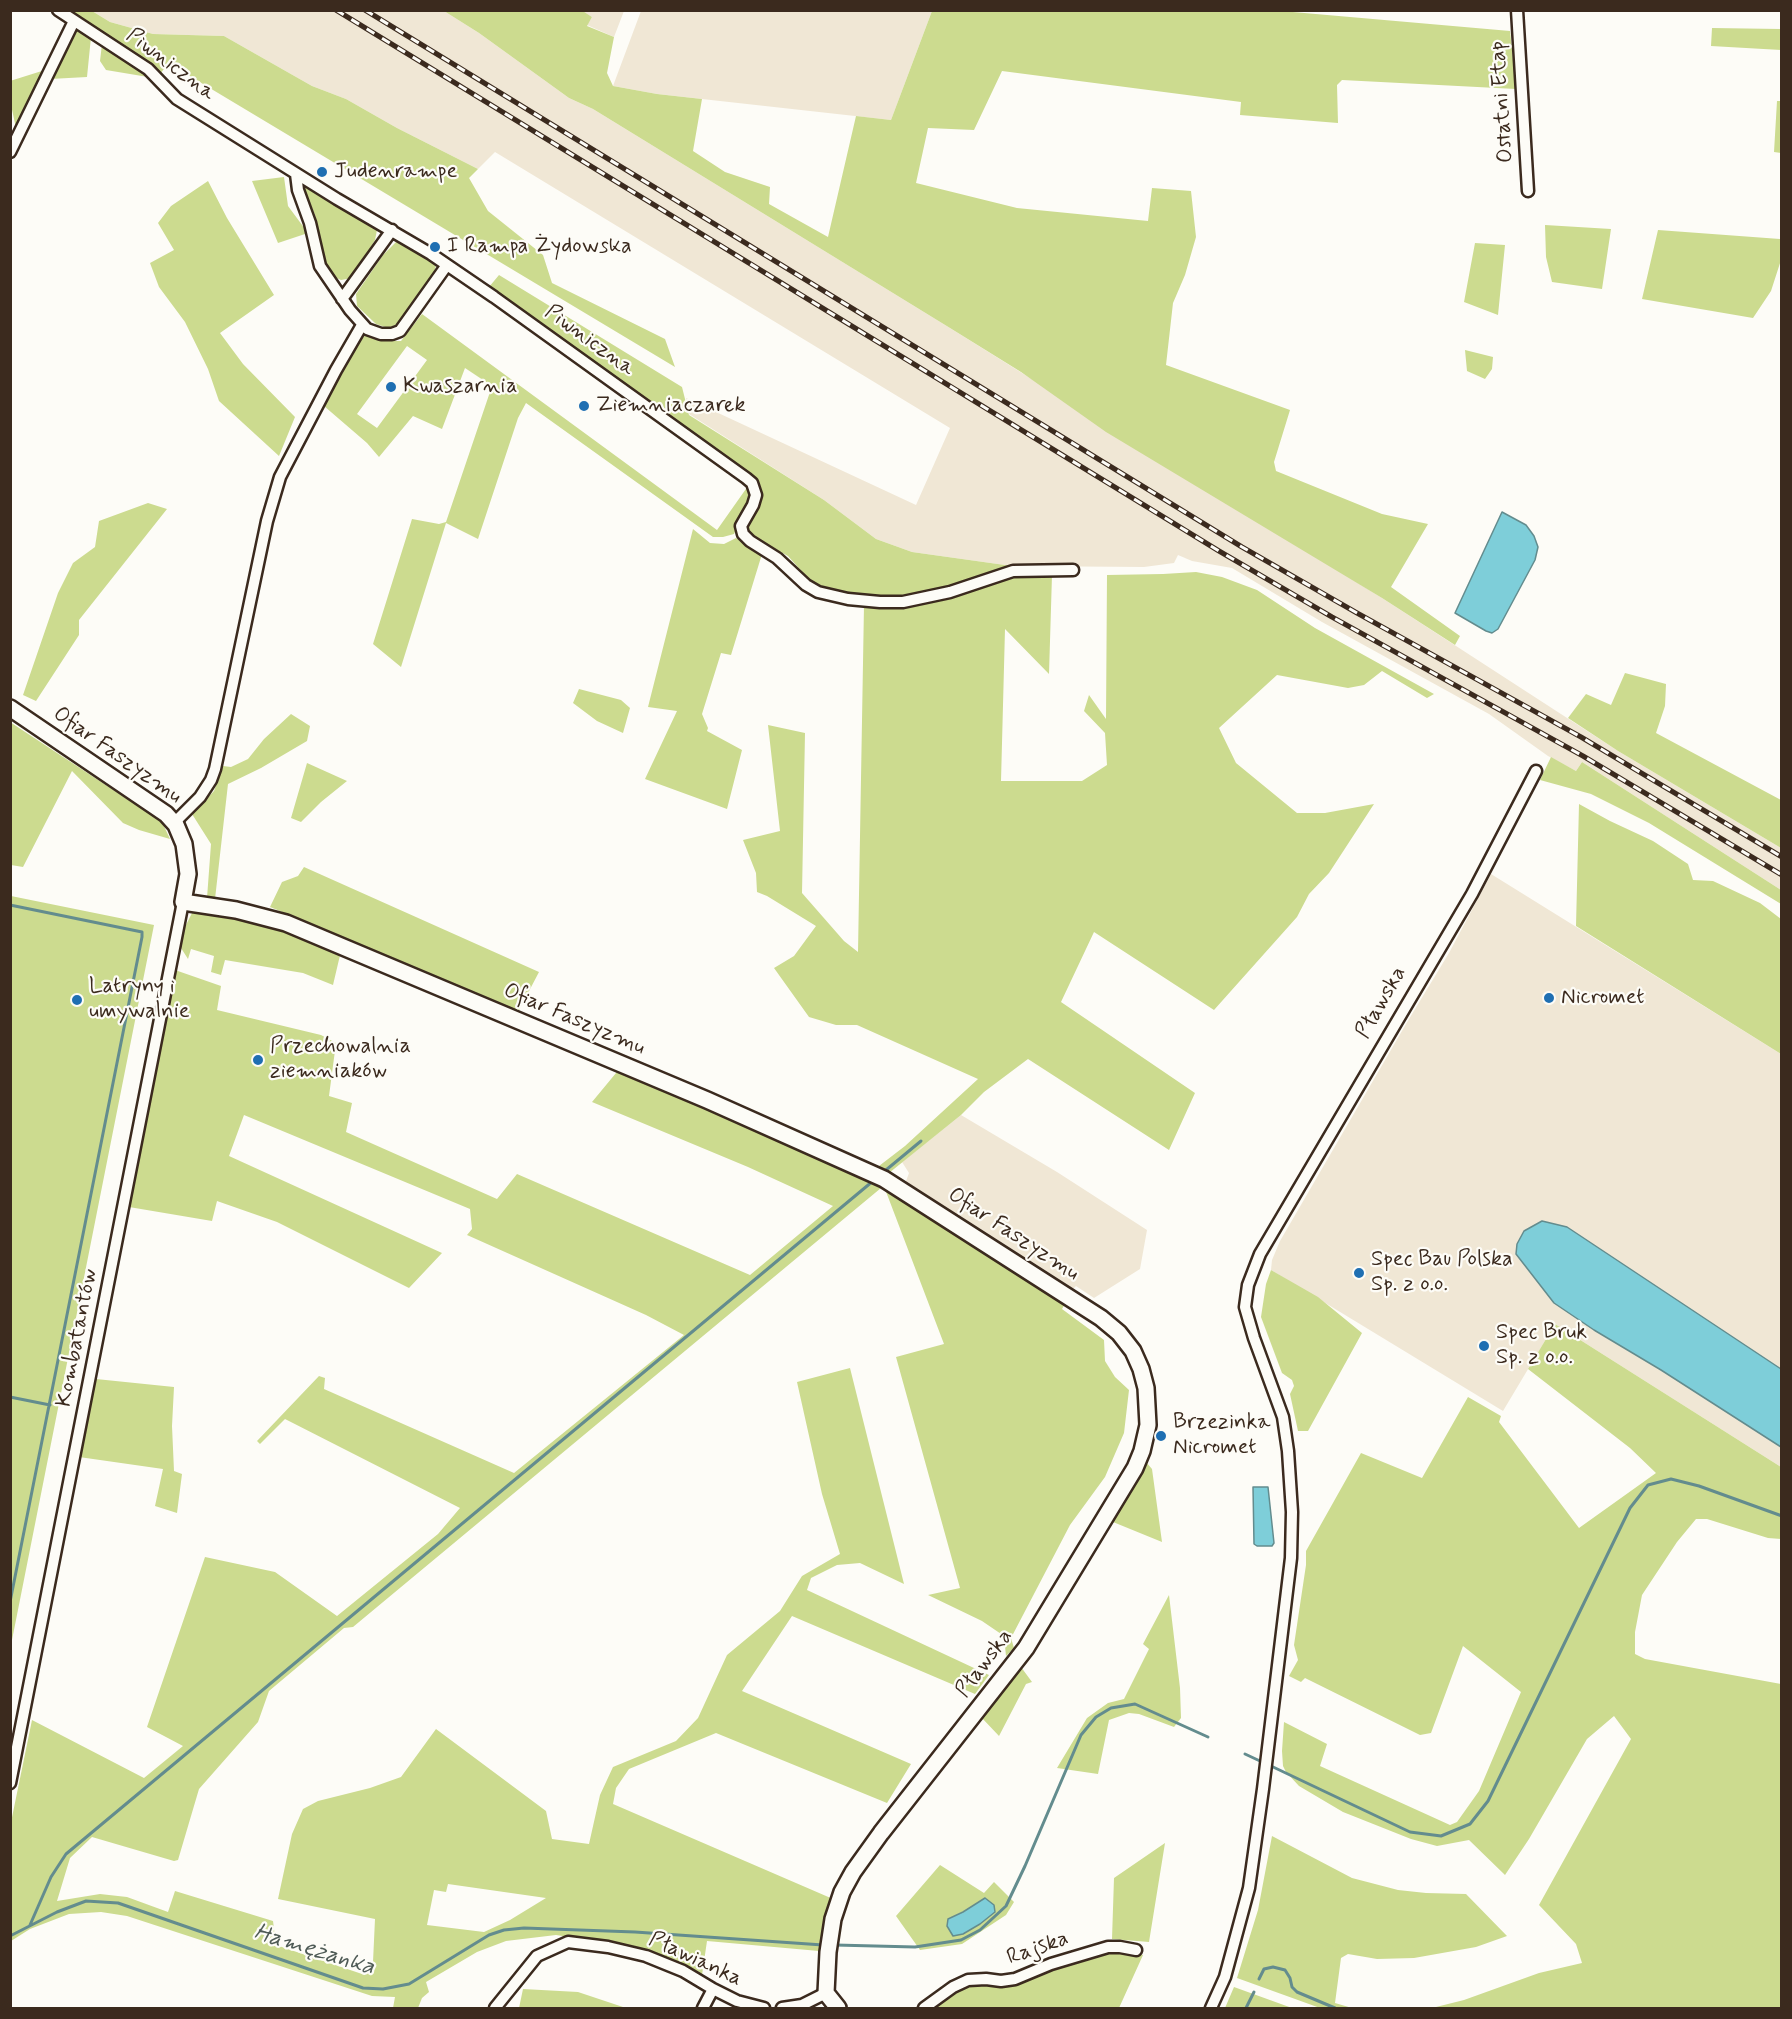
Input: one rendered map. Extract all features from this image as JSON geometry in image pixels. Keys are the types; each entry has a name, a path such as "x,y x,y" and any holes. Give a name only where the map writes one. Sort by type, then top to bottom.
{"street":[{"name":"Piwniczna","path":"58,10 148,69 177,99 447,265 553,338 753,483 755,500 741,526 743,534 777,558 806,585 818,592 880,602 903,602 950,592 1013,571 1073,570"},
{"name":"Ostatni Etap","path":"1517,10 1528,191"},
{"path":"10,152 74,21"},
{"path":"296,174 298,190 310,222 317,257 324,274 362,325 371,331 381,334 400,331 447,265"},
{"path":"342,299 392,231"},
{"path":"174,823 192,807 206,789 214,769 267,521 280,477 362,325"},
{"name":"Ofiar Faszyzmu","path":"10,708 166,814 174,823 184,844 188,874 183,902 236,910 286,923 707,1100 884,1179 1101,1318 1119,1333 1133,1351 1146,1388"},
{"name":"Pławska","path":"1211,2008 1225,1977 1249,1888 1291,1558 1292,1512 1283,1417 1245,1307 1248,1285 1260,1254 1472,894 1536,771"},
{"name":"Kombatantów","path":"10,1783 183,902"},
{"name":"Pławska","path":"826,1993 828,1952 837,1905 842,1892 853,1872 881,1833 1026,1648 1135,1468 1148,1425 1146,1388"},
{"name":"Pławianka","path":"495,2008 537,1956 568,1942 608,1947 646,1956 683,1971 713,1989 750,2006 764,2008"},
{"name":"Rajska","path":"924,2008 968,1980 1015,1979 1051,1964 1108,1947 1136,1950"},
{"path":"704,2008 713,1989"},
{"path":"782,2008 802,2005 826,1993 838,2008"}],"shaded area":[{"path":"92,11 444,11 479,33 569,98 593,109 950,328 1382,598 1618,751 1781,848 1781,890 1582,762 1576,771 1548,756 1489,714 1322,622 1232,568 1192,561 1178,555 1174,563 1144,567 1012,566 912,552 876,539 824,500 689,414 686,398 916,505 950,428 495,152 478,169 346,99 312,86 224,36 153,34 110,22"},
{"path":"581,11 624,11 614,37 587,25 592,17"},
{"path":"641,11 932,11 891,120 657,94 613,86"},
{"path":"1491,874 1781,1054 1781,1467 1555,1324 1503,1411 1271,1270 1272,1260 1280,1241 1449,953"},
{"path":"961,1115 1057,1172 1147,1230 1140,1269 1094,1298 1076,1286 1073,1289 905,1184 909,1173 902,1162"}],"green space":[{"path":"581,10 592,17 587,26 614,37 607,73 613,86 702,99 693,151 725,172 770,187 769,204 828,237 856,116 891,120 932,11 1270,10 1510,31 1516,89 1342,80 1337,85 1338,123 1240,115 1241,102 1002,71 974,130 928,128 916,183 1017,208 1148,221 1152,188 1191,191 1196,237 1185,275 1173,303 1166,365 1290,410 1274,462 1276,471 1382,514 1428,524 1391,587 1460,636 1455,645 1382,598 1106,432 1021,372 950,328 593,109 569,98 479,33 444,11"},
{"path":"64,11 92,11 110,22 153,34 224,36 312,86 346,99 478,169 469,178 488,211 543,255 552,283 665,339 675,367 168,63 161,73 129,49"},
{"path":"1712,28 1781,29 1781,50 1711,46"},
{"path":"76,29 91,37 87,77 50,79"},
{"path":"102,44 154,78 106,70 100,61"},
{"path":"45,70 16,128 11,105 10,81"},
{"path":"1777,101 1781,101 1781,153 1774,152"},
{"path":"284,177 288,206 308,233 278,243 252,181"},
{"path":"208,181 227,218 274,295 220,333 243,364 295,417 279,456 219,401 208,369 185,322 159,287 150,263 174,250 158,223 171,206"},
{"path":"303,186 309,187 368,220 377,230 375,240 352,278 341,280 332,276 324,260 315,215"},
{"path":"1545,225 1611,229 1602,289 1552,282 1546,257"},
{"path":"1658,230 1780,239 1781,260 1771,291 1753,318 1642,299"},
{"path":"397,241 432,259 436,264 434,277 400,323 388,328 376,324 357,306 356,294 383,255"},
{"path":"1475,243 1505,245 1498,315 1464,302"},
{"path":"499,275 682,387 689,415 824,500 876,539 912,552 1012,566 923,594 879,596 848,594 813,584 788,556 752,536 747,525 760,502 757,480 489,287"},
{"path":"422,314 717,530 748,486 751,497 734,534 713,537 526,403 518,418 478,539 446,523 401,667 373,644 412,519 439,524 446,522 492,386 465,368 442,429 413,416 379,457 367,443 324,406 360,338 367,335 388,341 401,341","holes":["407,346 427,360 377,428 357,414"]},
{"path":"1465,350 1493,357 1492,369 1485,379 1467,371"},
{"path":"148,503 167,509 79,620 79,635 36,701 23,695 58,593 73,563 95,547 99,521"},
{"path":"693,529 710,543 724,544 736,538 762,554 731,655 721,653 702,714 708,728 707,731 742,750 727,809 645,779 677,711 648,707"},
{"path":"1196,572 1222,577 1257,590 1315,628 1434,694 1427,698 1382,671 1364,685 1348,688 1277,675 1219,728 1236,763 1297,813 1325,813 1374,804 1329,873 1309,894 1297,917 1214,1010 1094,932 1061,1002 1195,1093 1169,1150 1028,1059 984,1092 961,1115 889,1173 879,1166 905,1146 978,1079 857,1025 836,1025 809,1017 774,968 794,956 816,926 757,892 756,873 743,840 780,831 768,725 805,733 802,893 844,941 858,952 864,605 895,607 942,598 1011,574 1052,575 1049,674 1005,629 1001,781 1082,781 1107,765 1105,733 1084,711 1089,695 1106,719 1107,575"},
{"path":"1625,673 1666,684 1665,706 1656,733 1781,800 1781,848 1618,751 1568,718 1586,694 1611,705"},
{"path":"579,689 621,700 630,708 623,733 597,721 573,703"},
{"path":"291,714 310,726 307,741 228,784 215,899 207,898 211,844 192,814 214,791 223,766 231,767 248,759 264,739"},
{"path":"10,722 162,822 170,839 123,823 72,771 23,867 11,865"},
{"path":"1551,757 1576,771 1582,762 1781,890 1781,904 1649,823 1591,794 1540,780"},
{"path":"307,763 347,781 301,822 291,818"},
{"path":"1579,804 1653,841 1688,864 1693,880 1713,881 1760,903 1781,919 1781,1054 1576,926"},
{"path":"304,867 539,972 517,1014 270,907 282,882 298,876"},
{"path":"10,896 154,925 11,1645"},
{"path":"204,909 256,918 341,951 333,985 303,973 225,960 221,975 211,972 214,956 191,949 188,959 181,948 182,933 192,913"},
{"path":"175,970 221,986 217,1010 321,1035 336,1043 329,1096 352,1103 346,1132 497,1199 517,1174 750,1275 833,1206 748,1167 592,1102 621,1067 864,1175 881,1188 353,1627 344,1628 269,1691 258,1722 199,1789 178,1860 174,1861 92,1837 70,1858 57,1901 100,1894 127,1897 168,1912 175,1891 273,1921 276,1945 365,1975 373,1962 375,1919 278,1899 292,1834 303,1809 318,1801 370,1788 401,1777 436,1729 546,1811 552,1839 589,1844 600,1795 613,1767 676,1741 698,1718 727,1655 780,1611 802,1576 840,1554 822,1494 797,1382 850,1368 904,1584 860,1563 837,1565 811,1578 807,1590 989,1675 975,1694 792,1616 742,1691 911,1764 887,1803 716,1733 629,1769 616,1788 613,1804 833,1899 819,1951 707,1941 702,1975 674,1961 622,1945 556,1935 506,1941 477,1952 426,1982 429,1992 422,1998 418,2008 393,2008 395,1997 372,1996 127,1916 101,1912 69,1914 30,1929 11,1941 10,1827 32,1720 144,1778 183,1746 147,1727 205,1557 275,1572 337,1616 438,1534 460,1508 285,1419 260,1444 257,1441 319,1376 325,1378 324,1389 514,1473 684,1335 646,1315 467,1235 472,1229 470,1209 244,1115 229,1156 442,1253 409,1288 277,1222 217,1201 212,1221 129,1207","holes":["448,1884 546,1898 510,1920 484,1932 427,1925 434,1890 446,1892"]},
{"path":"885,1189 1066,1302 1062,1309 1104,1340 1105,1361 1115,1377 1129,1390 1124,1433 1105,1477 1070,1525 1011,1638 1014,1648 1006,1656 1004,1636 982,1621 928,1595 960,1588 896,1357 944,1344"},
{"path":"1271,1270 1318,1297 1362,1333 1308,1431 1298,1431 1290,1394 1294,1386 1292,1380 1282,1373 1261,1317 1266,1284"},
{"path":"1555,1324 1781,1467 1781,1539 1768,1538 1707,1519 1696,1519 1677,1542 1642,1595 1635,1632 1635,1654 1645,1659 1781,1684 1781,2008 1432,2008 1464,2000 1539,1973 1582,1963 1576,1944 1539,1905 1631,1739 1614,1716 1587,1739 1529,1839 1505,1875 1469,1840 1437,1846 1411,1839 1343,1812 1299,1786 1283,1766 1284,1722 1327,1744 1320,1766 1450,1825 1457,1822 1479,1791 1521,1692 1463,1646 1431,1733 1420,1735 1305,1678 1301,1682 1289,1676 1298,1660 1294,1645 1306,1551 1361,1453 1422,1478 1468,1397 1501,1416 1499,1422 1579,1528 1656,1473 1630,1448 1528,1369"},
{"path":"96,1379 174,1387 172,1426 174,1471 182,1474 177,1513 155,1506 163,1469 79,1457"},
{"path":"1146,1462 1152,1469 1162,1542 1113,1522"},
{"path":"1169,1595 1180,1688 1181,1718 1174,1727 1139,1714 1129,1713 1109,1720 1098,1774 1057,1768 1087,1718 1108,1703 1124,1699 1149,1649 1143,1644"},
{"path":"1021,1667 1032,1682 1026,1684 999,1736 981,1717"},
{"path":"1272,1836 1352,1878 1398,1890 1466,1894 1507,1936 1476,1947 1414,1958 1377,1959 1348,1954 1341,1958 1335,2003 1352,2008 1320,2008 1237,1978 1258,1910"},
{"path":"1165,1843 1149,1942 1112,1939 1114,1878"},
{"path":"940,1865 984,1893 994,1882 1014,1902 1006,1915 962,1944 920,1950 896,1916"},
{"path":"1120,1950 1143,1955 1119,2008 931,2008 967,1984 988,1982"},
{"path":"1234,1987 1292,2008 1225,2008"},
{"path":"523,1989 578,1992 626,2008 519,2008"}],"water":[{"path":"1502,512 1526,525 1538,547 1535,560 1498,629 1492,633 1455,613"},
{"path":"1542,1221 1567,1227 1781,1369 1781,1447 1554,1303 1516,1254 1517,1244 1524,1231"},
{"path":"1253,1487 1268,1487 1274,1543 1272,1546 1254,1544"},
{"path":"985,1898 994,1905 995,1912 963,1934 953,1936 947,1926 948,1919"}],"waterway":[{"path":"10,905 142,932 10,1602"},
{"path":"886,1170 921,1141"},
{"path":"30,1925 51,1877 66,1854 873,1181"},
{"path":"10,1397 50,1405"},
{"path":"1271,1766 1410,1832 1441,1836 1470,1824 1488,1801 1630,1508 1648,1485 1671,1479 1699,1486 1782,1516"},
{"path":"835,1945 915,1947 961,1940 980,1930 1006,1906 1081,1735 1096,1717 1111,1708 1135,1704 1208,1737"},
{"path":"1245,1754 1260,1761"},
{"name":"Hamężanka","path":"10,1936 57,1912 86,1901 118,1903 363,1988 383,1989 409,1984 489,1935 504,1930 524,1928 635,1932 823,1945"},
{"path":"1259,1979 1264,1969 1273,1967 1285,1970 1292,1987 1297,1992 1335,2008"},
{"path":"1246,2008 1254,1992"}],"railway":[{"path":"336,10 1219,551 1332,617 1583,756 1782,875"},
{"path":"365,10 1242,547 1581,737 1782,857"}],"place":[{"name":"Judenrampe","path":"322,172"},
{"name":"I Rampa Żydowska","path":"435,247"},
{"name":"Kwaszarnia","path":"391,387"},
{"name":"Ziemniaczarek","path":"584,406"},
{"name":"Nicromet","path":"1549,998"},
{"name":"Latryny i umywalnie","path":"77,1000"},
{"name":"Przechowalnia ziemniaków","path":"258,1060"},
{"name":"Spec Bau Polska Sp. z o.o.","path":"1359,1273"},
{"name":"Spec Bruk Sp. z o.o.","path":"1484,1346"},
{"name":"Brzezinka Nicromet","path":"1161,1436"}]}
